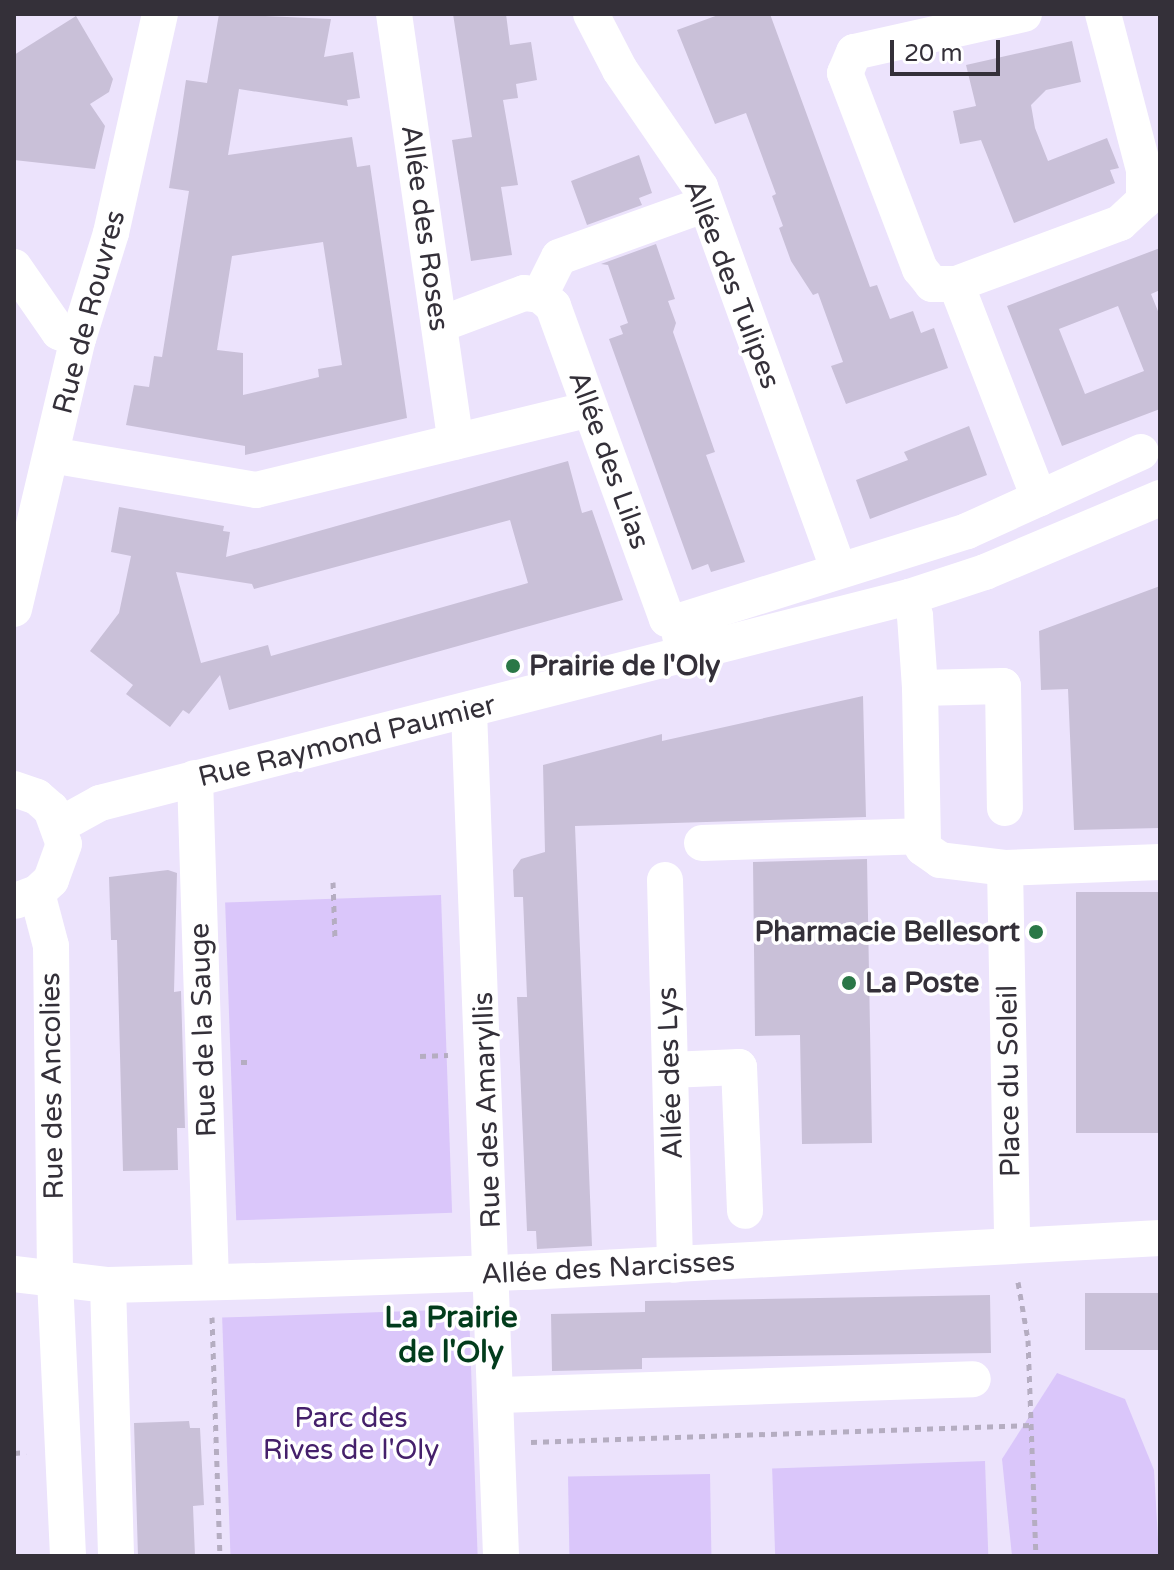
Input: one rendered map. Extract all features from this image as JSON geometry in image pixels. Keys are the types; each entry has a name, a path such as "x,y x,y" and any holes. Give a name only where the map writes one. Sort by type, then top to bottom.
{"street":[{"name":"Rue de Rouvres","path":"14,609 78,339 111,233 160,14"},
{"name":"Allée des Roses","path":"394,14 456,442"},
{"name":"Allée des Tulipes","path":"591,14 620,70 706,204 839,570"},
{"path":"1024,14 854,52 845,73 920,269 932,284 956,284 1120,223 1144,201 1144,170 1103,14"},
{"path":"439,325 524,293 540,295 559,257 706,204"},
{"path":"14,267 59,332 78,339"},
{"path":"956,284 1039,498"},
{"name":"Allée des Lilas","path":"540,295 553,306 667,619 680,638"},
{"path":"51,455 256,490 590,409"},
{"name":"Rue Raymond Paumier","path":"60,825 100,803 469,711 680,638 839,570 967,531 1141,452"},
{"name":"Rue Raymond Paumier","path":"680,638 909,597 985,572 1160,498"},
{"path":"909,597 920,688 919,836 923,848 940,860 1005,868 1160,862"},
{"path":"920,688 1003,686 1005,808"},
{"name":"Rue des Amaryllis","path":"469,711 493,1273 501,1556"},
{"name":"Rue de la Sauge","path":"195,778 211,1282"},
{"path":"14,789 37,797 60,825 60,863 26,897"},
{"path":"702,843 919,836"},
{"name":"Place du Soleil","path":"1005,868 1012,1245"},
{"name":"Allée des Lys","path":"665,880 675,1265"},
{"name":"Rue des Ancolies","path":"26,897 51,946 55,1280 68,1556"},
{"path":"670,1070 739,1067 745,1211"},
{"name":"Allée des Narcisses","path":"14,1274 108,1285 211,1282 675,1265 1160,1238"},
{"path":"108,1285 116,1556"},
{"path":"497,1395 973,1379"}],"path":[{"path":"333,882 335,940"},
{"path":"1012,1245 1028,1340 1036,1556"},
{"path":"211,1282 220,1556"},
{"path":"498,1443 1031,1425"}],"green space":[{"path":"441,895 452,1213 236,1220 225,903"},
{"name":"Parc des Rives de l'Oly","path":"469,1309 478,1556 230,1556 222,1318"},
{"path":"1057,1373 1125,1399 1154,1470 1159,1556 1012,1556 1002,1459"},
{"path":"985,1461 988,1556 775,1556 772,1468"},
{"path":"710,1474 711,1556 569,1556 568,1476"}],"building":[{"path":"219,14 331,19 324,57 353,52 360,98 347,100 348,106 239,89 228,155 352,137 357,167 370,165 407,418 245,455 245,446 126,425 134,385 149,387 154,356 162,357 189,191 169,188 186,80 207,83","holes":["323,242 342,365 318,369 319,377 243,395 243,353 217,350 232,256"]},
{"path":"453,14 506,14 510,45 531,42 537,80 516,84 518,98 503,100 518,185 501,187 512,255 471,261 452,140 472,137"},
{"path":"721,14 770,14 870,287 877,285 890,319 913,311 921,333 934,328 948,368 846,404 831,366 843,362 818,293 813,295 791,261 779,228 783,226 772,196 776,194 746,113 715,124 677,30"},
{"path":"76,16 113,79 109,92 90,104 105,126 95,169 14,160 14,55"},
{"path":"1072,41 1081,82 1046,90 1031,105 1035,128 1048,161 1107,138 1119,168 1110,170 1115,183 1014,223 981,140 960,144 953,111 976,106 966,65"},
{"path":"639,155 652,193 639,198 642,205 587,225 571,181"},
{"path":"656,244 675,299 668,301 676,323 673,332 715,452 706,455 745,562 711,572 708,564 692,570 609,339 623,334 620,326 628,323 608,265 601,264"},
{"path":"1160,248 1160,290 1151,294 1160,316 1160,409 1062,446 1007,306","holes":["1118,306 1144,371 1085,394 1059,329"]},
{"path":"969,426 987,475 870,519 856,480 908,460 904,452"},
{"path":"568,461 582,513 592,510 623,600 229,710 220,675 189,714 183,710 170,727 126,694 133,685 90,651 119,613 131,556 111,552 119,507 224,526 223,531 230,532 226,557","holes":["510,520 528,583 271,656 268,645 201,663 176,572 252,584 254,589"]},
{"path":"1160,586 1159,828 1074,830 1068,689 1041,690 1039,631"},
{"path":"863,696 866,817 575,826 592,1246 537,1249 536,1231 527,1231 517,997 527,997 523,897 514,897 513,870 521,859 545,852 543,765 662,734 662,741"},
{"path":"867,859 872,1143 802,1144 800,1035 755,1036 753,862"},
{"path":"168,870 177,873 174,992 181,991 185,1128 177,1128 178,1170 123,1171 117,940 111,940 109,877"},
{"path":"1076,892 1160,892 1160,1133 1076,1133"},
{"path":"1085,1293 1160,1293 1160,1350 1085,1350"},
{"path":"990,1295 991,1353 642,1358 642,1369 552,1371 551,1314 645,1312 645,1301"},
{"path":"189,1421 190,1428 200,1428 204,1505 193,1506 195,1556 138,1556 134,1423"}],"place":[{"name":"Prairie de l'Oly","path":"513,666"},
{"name":"Pharmacie Bellesort","path":"1036,932"},
{"name":"La Poste","path":"849,983"}],"district":[{"name":"La Prairie de l'Oly","path":"451,1335"}]}
